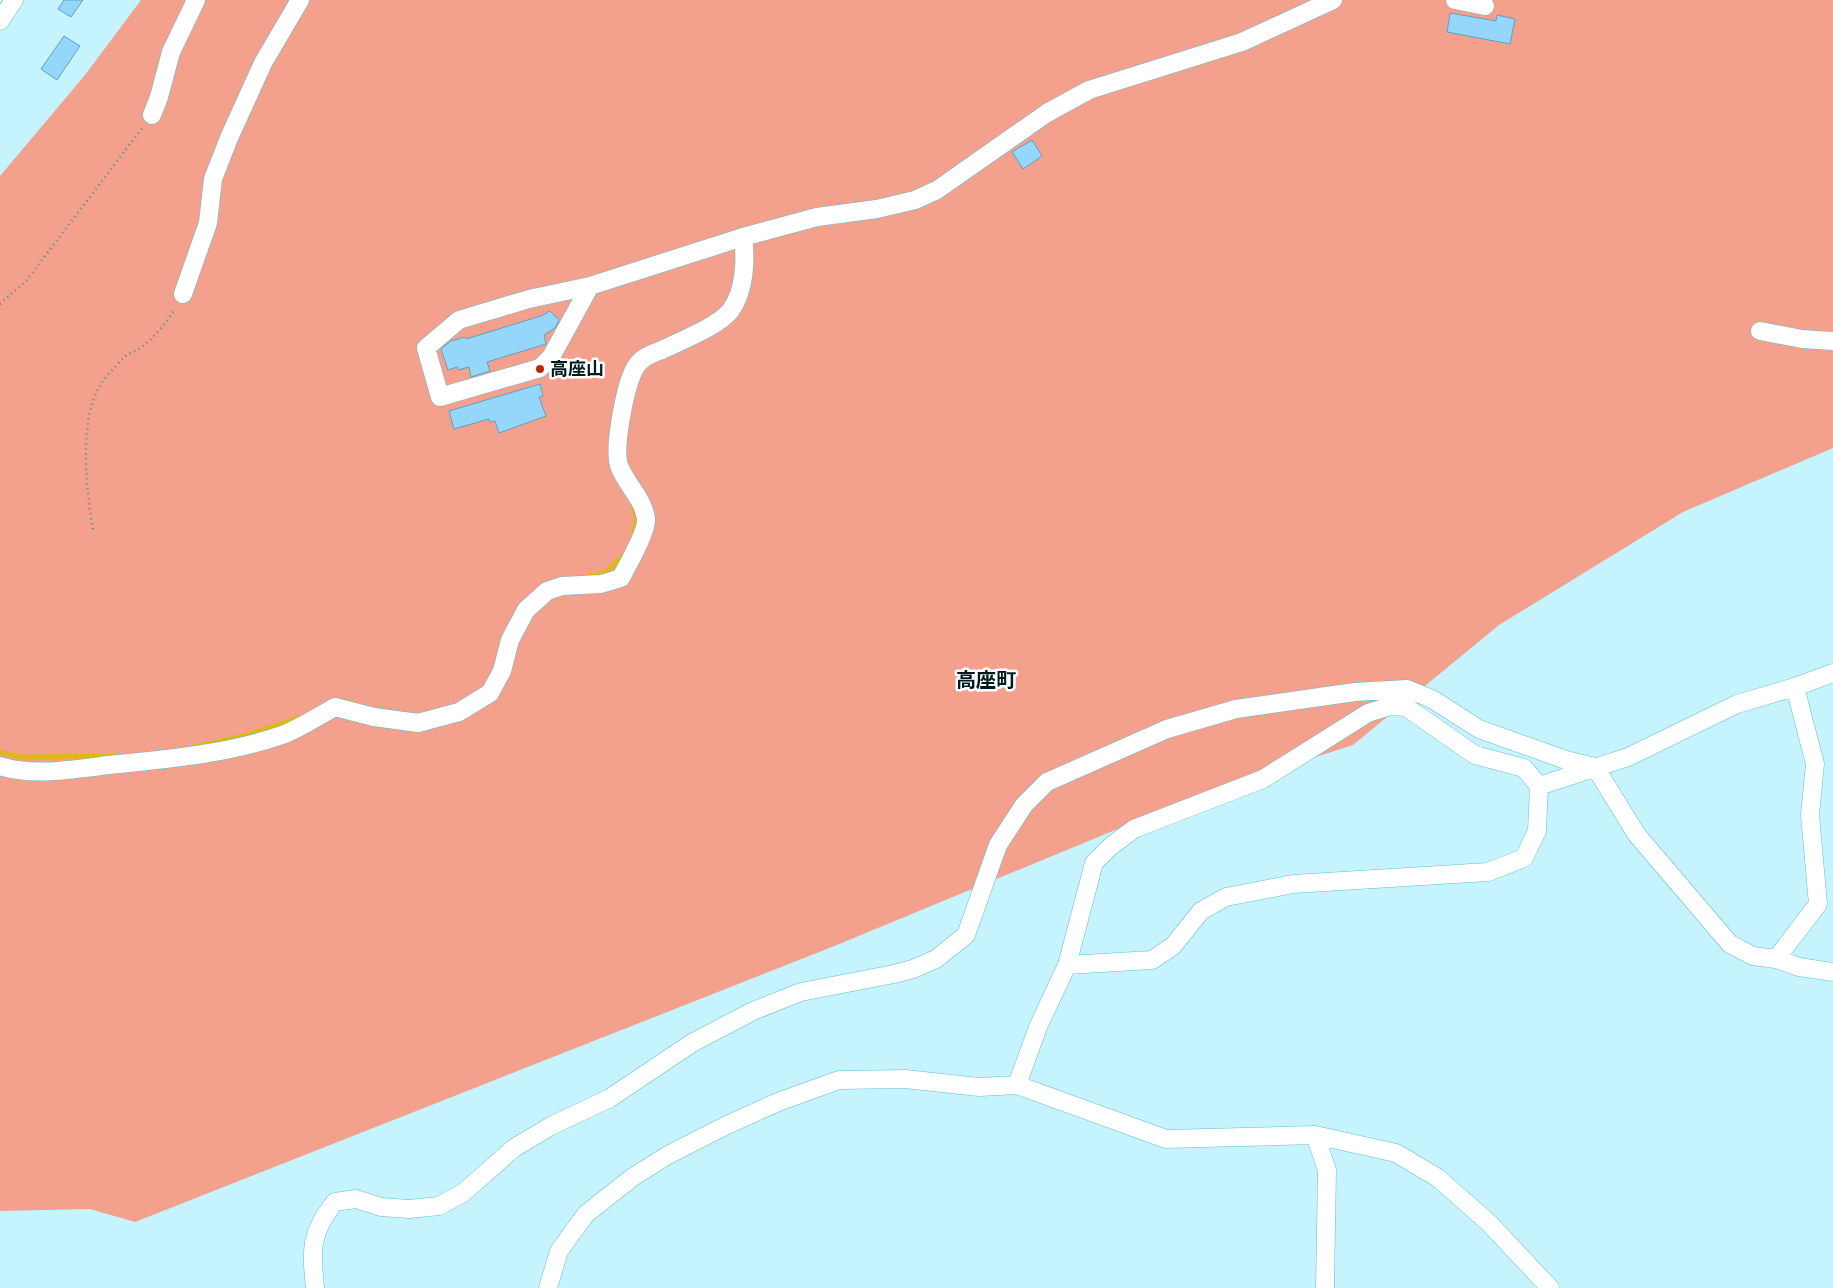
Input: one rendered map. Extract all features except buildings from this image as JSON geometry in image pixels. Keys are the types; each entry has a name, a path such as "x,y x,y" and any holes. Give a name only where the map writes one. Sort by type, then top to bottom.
{"street":[{"path":"0,21 14,0"},
{"path":"152,116 171,52 196,0"},
{"path":"183,294 208,223 213,179 229,138 262,63 300,0"},
{"path":"590,286 551,357 540,368 440,397 426,348 459,320 529,298 590,286 743,237 817,217 877,209 916,200 937,190 1048,113 1089,90 1242,42 1333,0"},
{"path":"1454,0 1485,6"},
{"path":"0,766 12,770 55,771 184,756 230,748 285,733 335,707 374,717 418,723 459,712 490,693 502,671 510,640 526,610 547,592 562,586 601,584 621,578 636,550 646,520 640,501 619,467 616,444 632,373 640,359 700,332 730,311 741,289 745,255 743,237"},
{"path":"1760,331 1802,340 1833,341"},
{"path":"1539,786 1628,757 1736,704 1795,688 1833,673"},
{"path":"1776,959 1818,904 1810,815 1815,764 1795,688"},
{"path":"314,1288 311,1252 321,1219 335,1202 356,1199 381,1207 409,1209 439,1206 463,1193 514,1148 551,1126 610,1098 692,1043 753,1011 801,992 904,971 936,959 966,935 998,845 1024,806 1047,782 1167,729 1236,709 1355,692 1408,689 1432,699 1479,729 1566,760 1595,767 1638,835 1730,944 1753,956 1776,959 1800,967 1833,972"},
{"path":"1017,1085 1038,1027 1067,965 1094,863 1111,846 1134,829 1262,779 1368,713 1390,706 1406,706 1475,755 1524,768 1539,786 1537,831 1524,858 1488,872 1293,884 1226,897 1200,911 1173,946 1152,960 1067,965"},
{"path":"548,1288 559,1251 586,1214 633,1176 727,1125 778,1102 839,1080 904,1079 979,1087 1017,1085 1166,1139 1315,1135 1396,1153 1438,1178 1489,1223 1550,1288"},
{"path":"1315,1135 1327,1170 1325,1288"}],"path":[{"path":"0,304 26,281 152,116"},
{"path":"93,529 84,452 91,406 100,385 124,357 143,346 175,310 183,294"}],"shaded area":[{"path":"141,0 1833,0 1833,448 1683,512 1499,625 1353,745 1207,792 832,947 135,1222 90,1209 0,1211 0,176 85,75"}],"waterway":[{"path":"633,507 637,517 633,536"},
{"path":"588,577 606,572 623,556"},
{"path":"338,700 357,705"},
{"path":"194,747 247,735 302,717"},
{"path":"0,752 20,757 115,756"}],"place":[{"name":"高座山","path":"540,369"}],"district":[{"name":"高座町","path":"986,680"}]}
